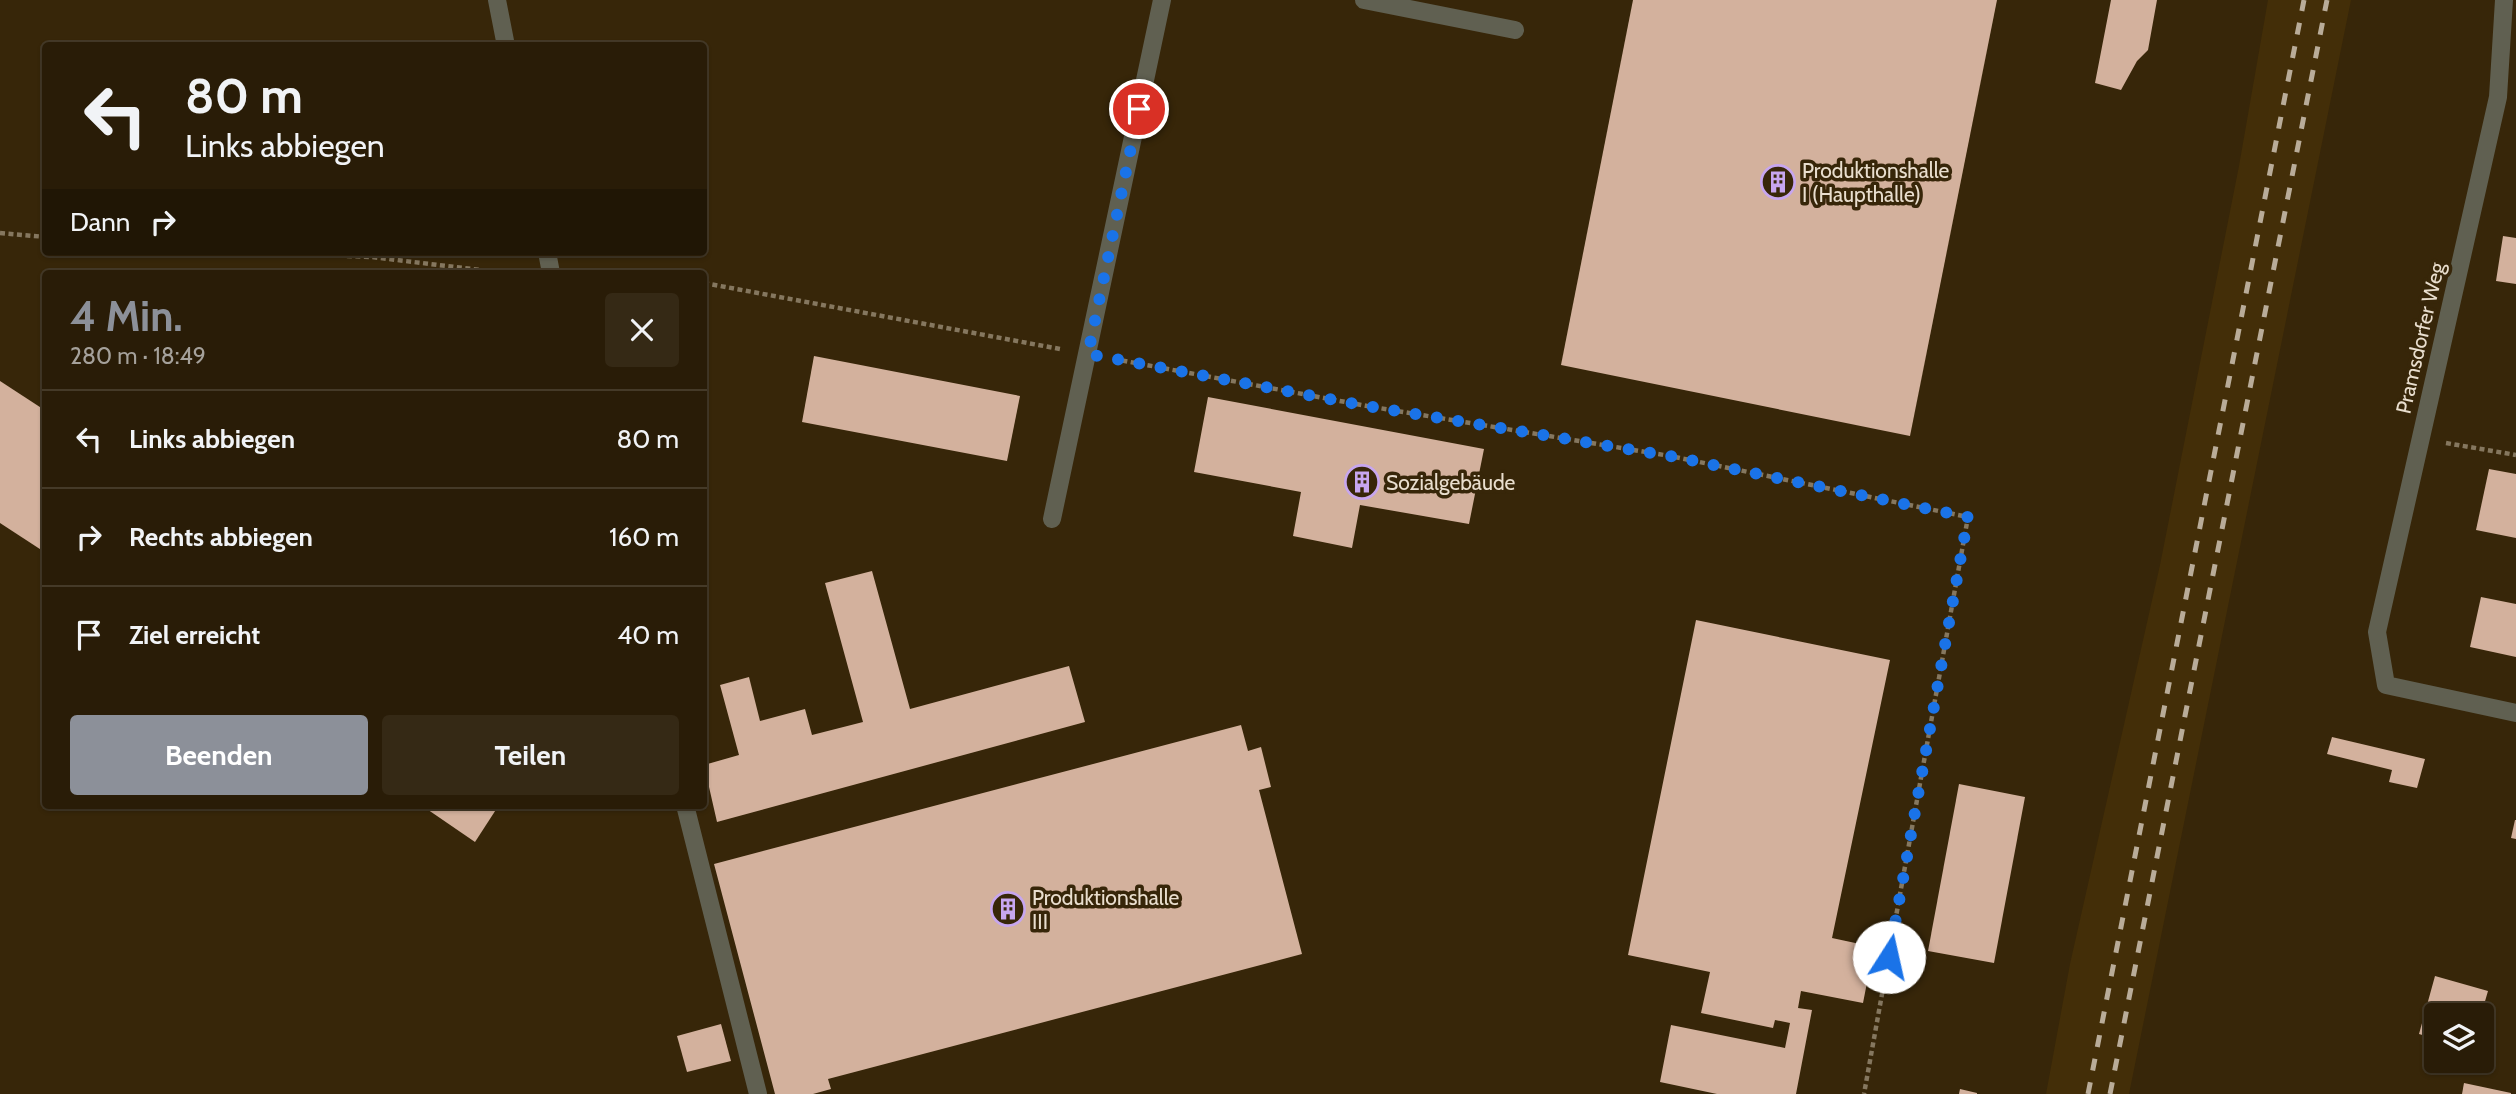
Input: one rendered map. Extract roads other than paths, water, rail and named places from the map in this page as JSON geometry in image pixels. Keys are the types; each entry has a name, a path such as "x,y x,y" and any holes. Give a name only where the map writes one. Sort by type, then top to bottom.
{"street":[{"path":"497,0 505,42"},
{"path":"1052,519 1162,0"},
{"path":"1364,0 1516,30"},
{"name":"Pramsdorfer Weg","path":"2504,0 2498,97 2377,632 2386,685 2516,713"},
{"path":"686,809 758,1094"}],"railway":[{"path":"2088,1094 2304,0"},
{"path":"2110,1094 2327,0"}],"place":[{"name":"Produktionshalle I (Haupthalle)","path":"1778,182"},
{"name":"Sozialgebäude","path":"1362,482"},
{"name":"Produktionshalle III","path":"1008,909"}]}
